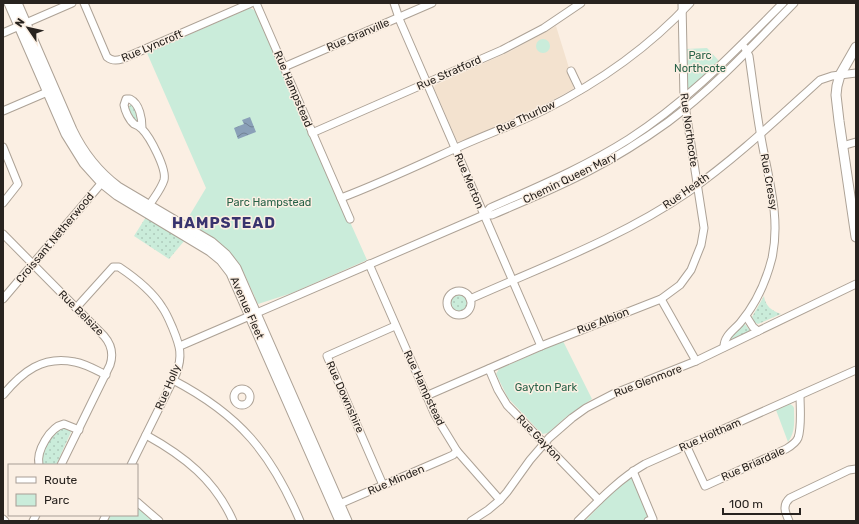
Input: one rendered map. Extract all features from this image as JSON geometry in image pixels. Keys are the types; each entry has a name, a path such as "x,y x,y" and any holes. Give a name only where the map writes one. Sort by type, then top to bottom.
{"main road":[{"name":"Avenue Fleet","path":"9,3 22,24 51,90 79,144 104,180 147,208 211,242 222,251 236,268 254,314 337,506 347,521"},
{"name":"Avenue Fleet","path":"17,3 22,24"},
{"path":"856,47 840,75 836,99 842,146 854,211 856,237"},
{"name":"Avenue Fleet","path":"337,506 340,521"}],"street":[{"path":"3,33 72,3"},
{"name":"Rue Lyncroft","path":"84,3 107,57 114,61 122,59 251,3"},
{"name":"Rue Hampstead","path":"256,3 350,219"},
{"name":"Rue Merton","path":"394,3 398,17 541,346"},
{"name":"Rue Granville","path":"284,67 432,3"},
{"name":"Rue Stratford","path":"312,133 521,40 548,25 581,3"},
{"name":"Rue Northcote","path":"682,3 684,99 697,184"},
{"name":"Rue Thurlow","path":"341,198 542,111 580,90 607,73 642,47 682,12 690,3"},
{"name":"Chemin Queen Mary","path":"180,346 484,215 492,215 557,187 636,135 684,99 742,45 783,3"},
{"name":"Chemin Queen Mary","path":"594,164 645,138 685,108 718,80 794,3"},
{"name":"Rue Cressy","path":"724,347 725,339 746,316 763,287 772,257 776,220 772,190 761,134 750,56 742,45"},
{"path":"571,71 580,90"},
{"name":"Rue Heath","path":"470,299 597,243 624,230 664,207 740,152 820,80 829,77 856,73"},
{"path":"3,111 51,90"},
{"path":"142,128 150,140 165,175 162,185 147,208"},
{"path":"842,146 856,142"},
{"path":"3,147 18,184 3,203"},
{"name":"Croissant Netherwood","path":"3,299 104,180"},
{"name":"Rue Albion","path":"426,396 541,346 661,299 676,289 688,275 695,263 701,245 704,228 697,184"},
{"name":"Rue Belsize","path":"3,234 104,336 112,349 112,358 106,375 63,464"},
{"name":"Rue Hampstead","path":"369,264 435,416 457,451 500,500"},
{"name":"Rue Holly","path":"76,308 113,267 119,268 148,291 159,302 180,346 179,365 173,380 132,464"},
{"name":"Rue Glenmore","path":"471,521 500,500 544,444 572,418 594,403 613,394 670,373 856,284"},
{"path":"661,299 696,361"},
{"path":"746,316 753,327 758,331"},
{"name":"Rue Downshire","path":"383,485 327,356 395,326"},
{"path":"3,395 23,373 44,363 63,361 74,362 90,367 106,375"},
{"name":"Rue Gayton","path":"488,369 507,405 599,500"},
{"name":"Rue Holtham","path":"578,521 632,471 650,461 856,370"},
{"path":"173,380 194,391 227,414 248,435 266,456 281,479 300,521"},
{"name":"Rue Briardale","path":"686,445 705,486 786,449 795,443 798,439 799,431 800,395"},
{"path":"227,414 236,404"},
{"path":"39,464 40,449 46,439 57,427 64,424 79,430"},
{"path":"146,435 178,454 194,467 214,489 227,508 233,521"},
{"name":"Rue Minden","path":"337,506 453,455 457,451"},
{"path":"789,521 784,507 790,498 856,468"},
{"path":"632,471 653,518 648,521"},
{"path":"138,503 159,521"}],"shaded area":[{"path":"556,26 569,68 567,71 573,89 516,118 463,141 457,141 434,88 435,85 511,51"}],"green space":[{"name":"Parc Hampstead","path":"250,8 256,11 367,260 292,293 258,304 238,263 185,223 206,188 147,53"},
{"path":"543,39 548,41 550,46 548,51 543,53 538,51 536,46 538,41"},
{"name":"Parc Northcote","path":"707,48 720,62 689,89 687,87 686,49"},
{"path":"131,104 134,106 139,118 137,121 134,119 128,108"},
{"path":"146,217 185,240 169,259 134,236"},
{"path":"459,295 465,298 468,304 465,310 459,313 453,310 450,304 453,298"},
{"path":"764,296 766,303 770,308 781,314 758,324 754,322 752,317"},
{"path":"744,323 749,331 728,341 727,340"},
{"name":"Gayton Park","path":"563,341 592,399 566,417 548,433 542,434 508,398 496,374 499,369"},
{"path":"790,404 794,408 794,425 791,438 788,442 776,410"},
{"path":"63,427 70,429 71,432 57,463 43,464 44,448 50,438"},
{"path":"633,471 653,519 648,521 585,521"},
{"path":"138,507 154,521 108,521 110,516 138,516"}],"water":[{"path":"250,117 256,132 238,139 234,128 244,124 242,120"}],"district":[{"name":"HAMPSTEAD","path":"224,223"}]}
